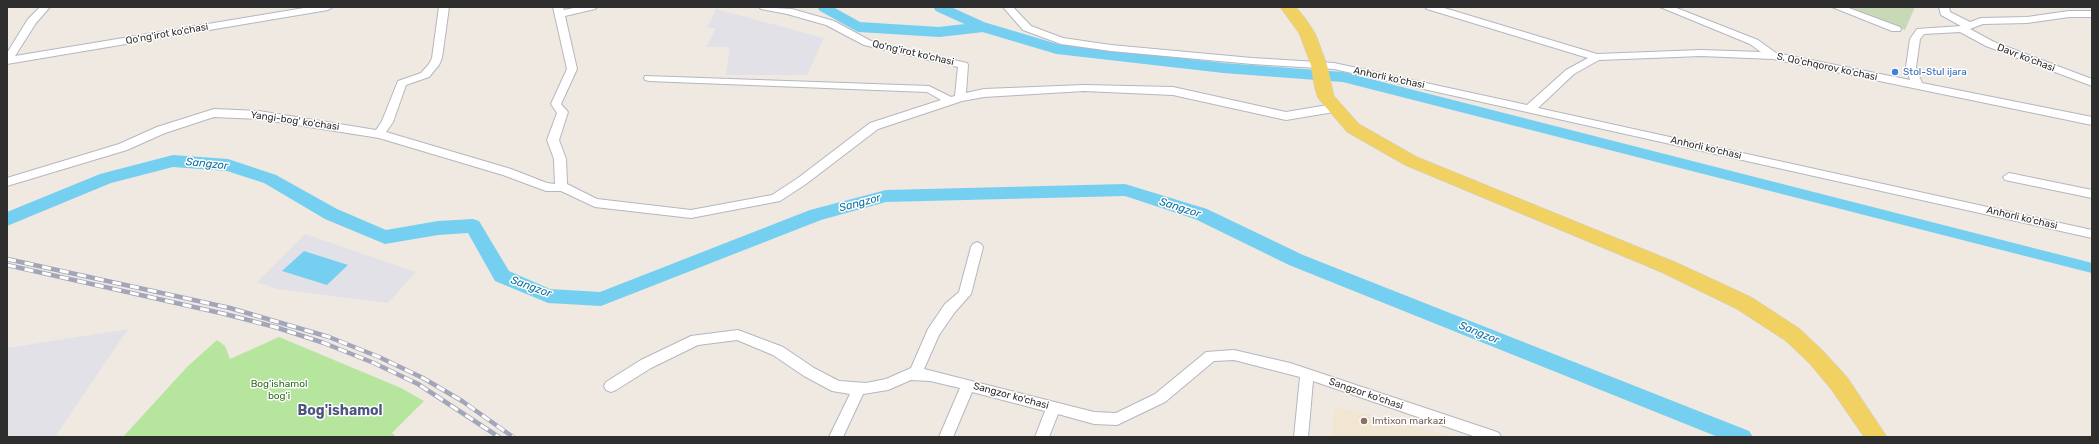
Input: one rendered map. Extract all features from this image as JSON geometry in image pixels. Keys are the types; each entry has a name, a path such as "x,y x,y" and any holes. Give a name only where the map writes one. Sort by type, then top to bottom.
{"main road":[{"path":"1288,7 1303,26 1319,65 1323,89 1334,108 1348,123 1367,137 1411,160 1668,267 1744,303 1780,326 1806,347 1839,383 1871,428"}],"street":[{"path":"7,61 32,21 45,7"},
{"name":"Qo'ng'irot ko'chasi","path":"7,61 328,7"},
{"path":"379,134 387,122 402,84 425,76 434,65 437,58 444,7"},
{"path":"592,7 558,11 572,69 556,104 557,108 563,112 553,140 560,159 561,186 595,203 691,214 776,198 802,181 874,126 955,100 984,93 1084,88 1173,91 1286,116 1334,108"},
{"name":"Qo'ng'irot ko'chasi","path":"764,7 788,11 830,23 868,43 963,65 955,100"},
{"name":"Anhorli ko'chasi","path":"1008,7 1026,28 1061,41 1111,48 1252,62 1334,66 1531,108 2092,234"},
{"path":"1430,7 1597,57 1701,53 1773,56"},
{"name":"S. Qo'chqorov ko'chasi","path":"1666,7 1754,42 1773,56 2092,121"},
{"path":"1837,7 1896,29"},
{"name":"Davr ko'chasi","path":"1944,7 1944,12 1990,44 2092,83"},
{"path":"1917,85 1911,67 1915,39 1921,30 1965,27 1981,20 2026,20 2070,14 2092,14"},
{"path":"1531,108 1570,72 1597,57"},
{"path":"649,78 929,89 955,100"},
{"name":"Yangi-bog' ko'chasi","path":"7,182 123,147 161,130 214,113 259,115 379,134 507,172 546,187 558,188 561,186"},
{"path":"2009,177 2092,194"},
{"path":"915,374 933,333 950,308 965,294 977,247"},
{"name":"Sangzor ko'chasi","path":"611,386 646,364 696,340 738,335 778,351 809,372 837,387 858,388 888,384 910,374 930,375 1094,418 1117,419 1160,398 1211,356 1234,355 1307,374 1494,437"},
{"path":"1301,437 1307,374"},
{"name":"Sangzor ko'chasi","path":"946,437 968,385"},
{"path":"836,437 858,388"},
{"name":"Sangzor ko'chasi","path":"1042,437 1054,407"}],"shaded area":[{"path":"716,9 824,38 807,75 726,75 730,47 706,47 716,28 707,28"},
{"path":"305,234 416,272 388,303 277,289 257,282"},
{"path":"128,329 55,437 7,437 7,348"},
{"name":"Imtixon markazi","path":"1335,406 1454,437 1332,437"}],"green space":[{"path":"1844,7 1915,7 1905,30"},
{"name":"Bog'ishamol bog'i","path":"279,337 401,388 424,401 392,433 396,437 123,437 187,367 217,340 225,346 230,359"}],"water":[{"path":"304,251 348,265 327,285 282,271"}],"waterway":[{"path":"823,7 859,27 939,32 983,27"},
{"path":"939,7 983,27"},
{"path":"983,27 1057,49 1224,68 1343,77 2092,268"},
{"name":"Sangzor","path":"7,219 106,178 173,161 228,165 270,179 331,214 385,237 438,228 473,226 502,276 548,296 601,299 816,215 886,196 1125,190 1201,214 1296,260 1742,437"}],"railway":[{"path":"7,259 230,308 329,337 379,357 423,378 462,401 513,437"},
{"path":"7,265 225,314 275,327 324,343 374,363 418,384 499,437"}],"place":[{"name":"Stol-Stul ijara","path":"1895,72"},
{"name":"Imtixon markazi","path":"1364,421"}],"district":[{"name":"Bog'ishamol","path":"340,411"}]}
